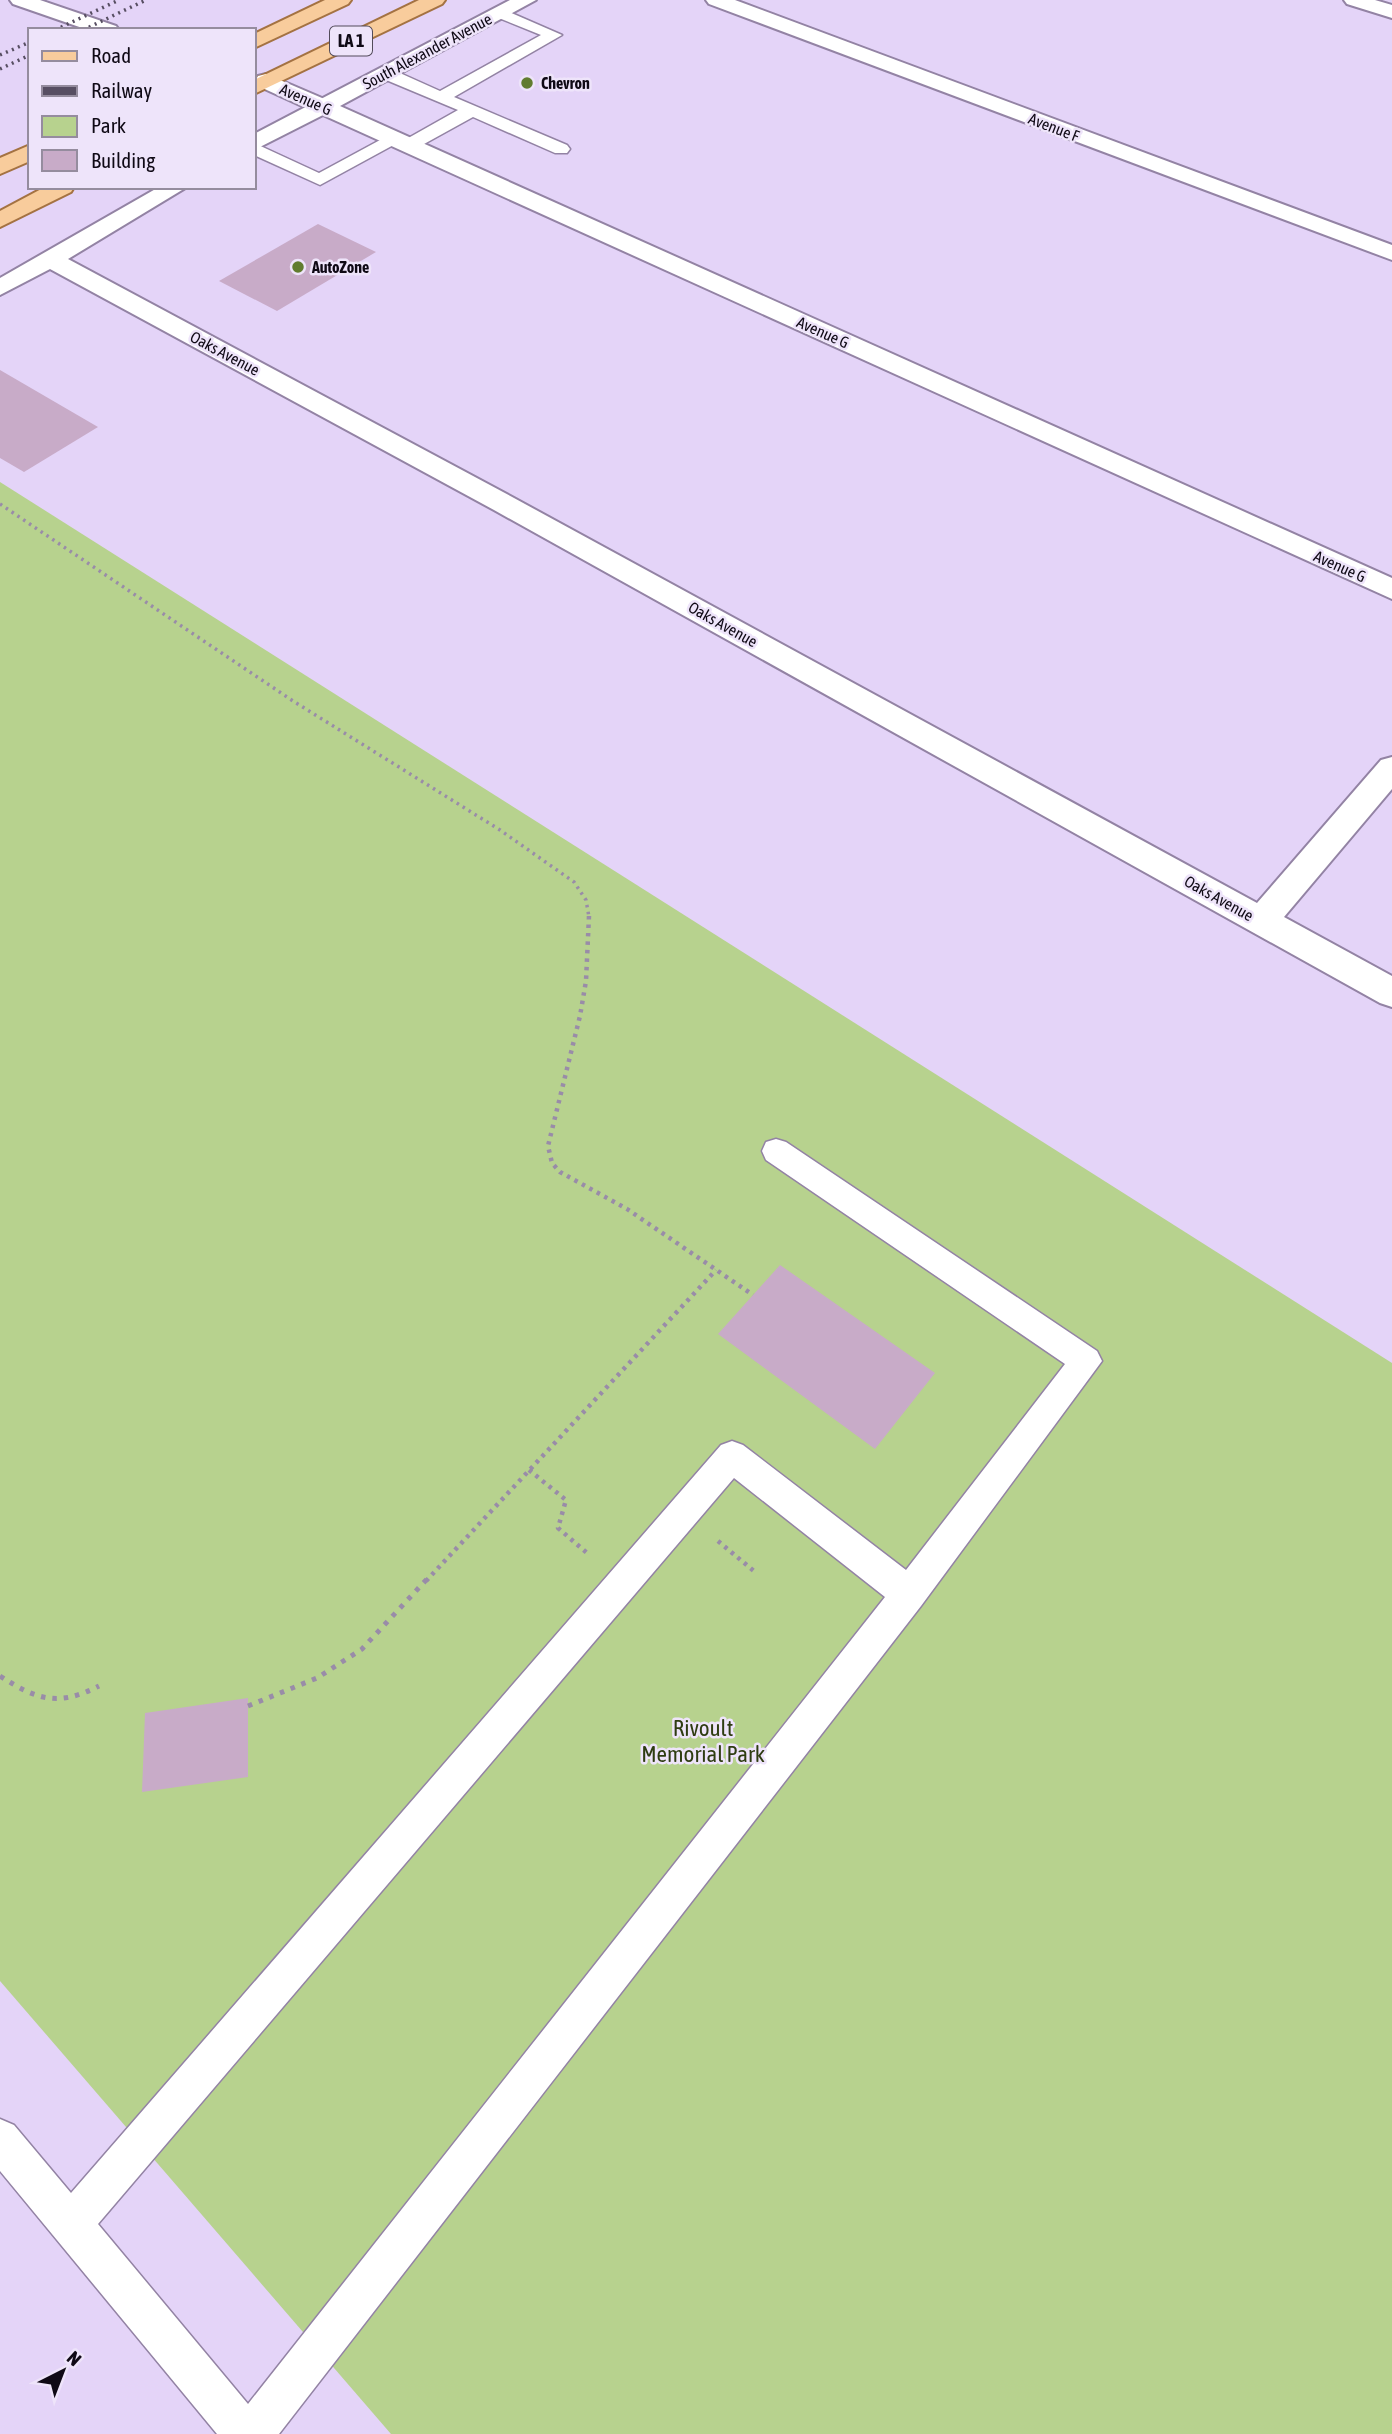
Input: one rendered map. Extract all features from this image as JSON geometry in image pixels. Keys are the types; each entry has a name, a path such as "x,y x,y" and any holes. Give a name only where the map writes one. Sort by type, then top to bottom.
{"main road":[{"name":"LA 1","path":"256,41 341,0"},
{"name":"LA 1","path":"258,82 435,0"},
{"path":"0,167 28,153"},
{"path":"0,220 59,189"}],"street":[{"path":"0,4 9,0"},
{"path":"20,0 102,28"},
{"name":"South Alexander Avenue","path":"256,142 526,0"},
{"name":"Avenue F","path":"716,0 1392,253"},
{"path":"1354,0 1392,12"},
{"name":"Avenue G","path":"258,82 321,106 1392,589"},
{"path":"0,288 173,189"},
{"name":"Oaks Avenue","path":"51,260 504,504 1391,991"},
{"path":"1261,921 1392,768"}],"lane":[{"path":"441,97 554,35 500,13"},
{"path":"385,73 561,149"},
{"path":"256,149 320,180 472,110"},
{"path":"252,2434 909,1594 1086,1362 776,1151"},
{"path":"70,2225 732,1456 909,1594"},
{"path":"0,2138 245,2434"}],"path":[{"path":"0,504 293,701 500,830 574,882 586,900 589,912 586,981 548,1146 549,1155 560,1172 627,1209 753,1295"},
{"path":"248,1706 317,1678 362,1649 716,1270"},
{"path":"530,1470 566,1500 558,1528"},
{"path":"0,1676 43,1700 80,1697 99,1686"}],"green space":[{"name":"Rivoult Memorial Park","path":"0,482 1392,1363 1392,2434 391,2434 0,1981"}],"building":[{"name":"AutoZone","path":"318,224 376,252 277,311 219,281"},
{"path":"0,370 98,427 24,472 0,458"},
{"path":"780,1265 935,1373 875,1449 718,1334"},
{"path":"248,1698 248,1777 142,1792 145,1713"}],"railway":[{"path":"59,28 119,0"},
{"path":"87,28 146,0"},
{"path":"0,55 28,43"},
{"path":"0,69 28,56"}],"place":[{"name":"Chevron","path":"527,83"},
{"name":"AutoZone","path":"298,267"}]}
